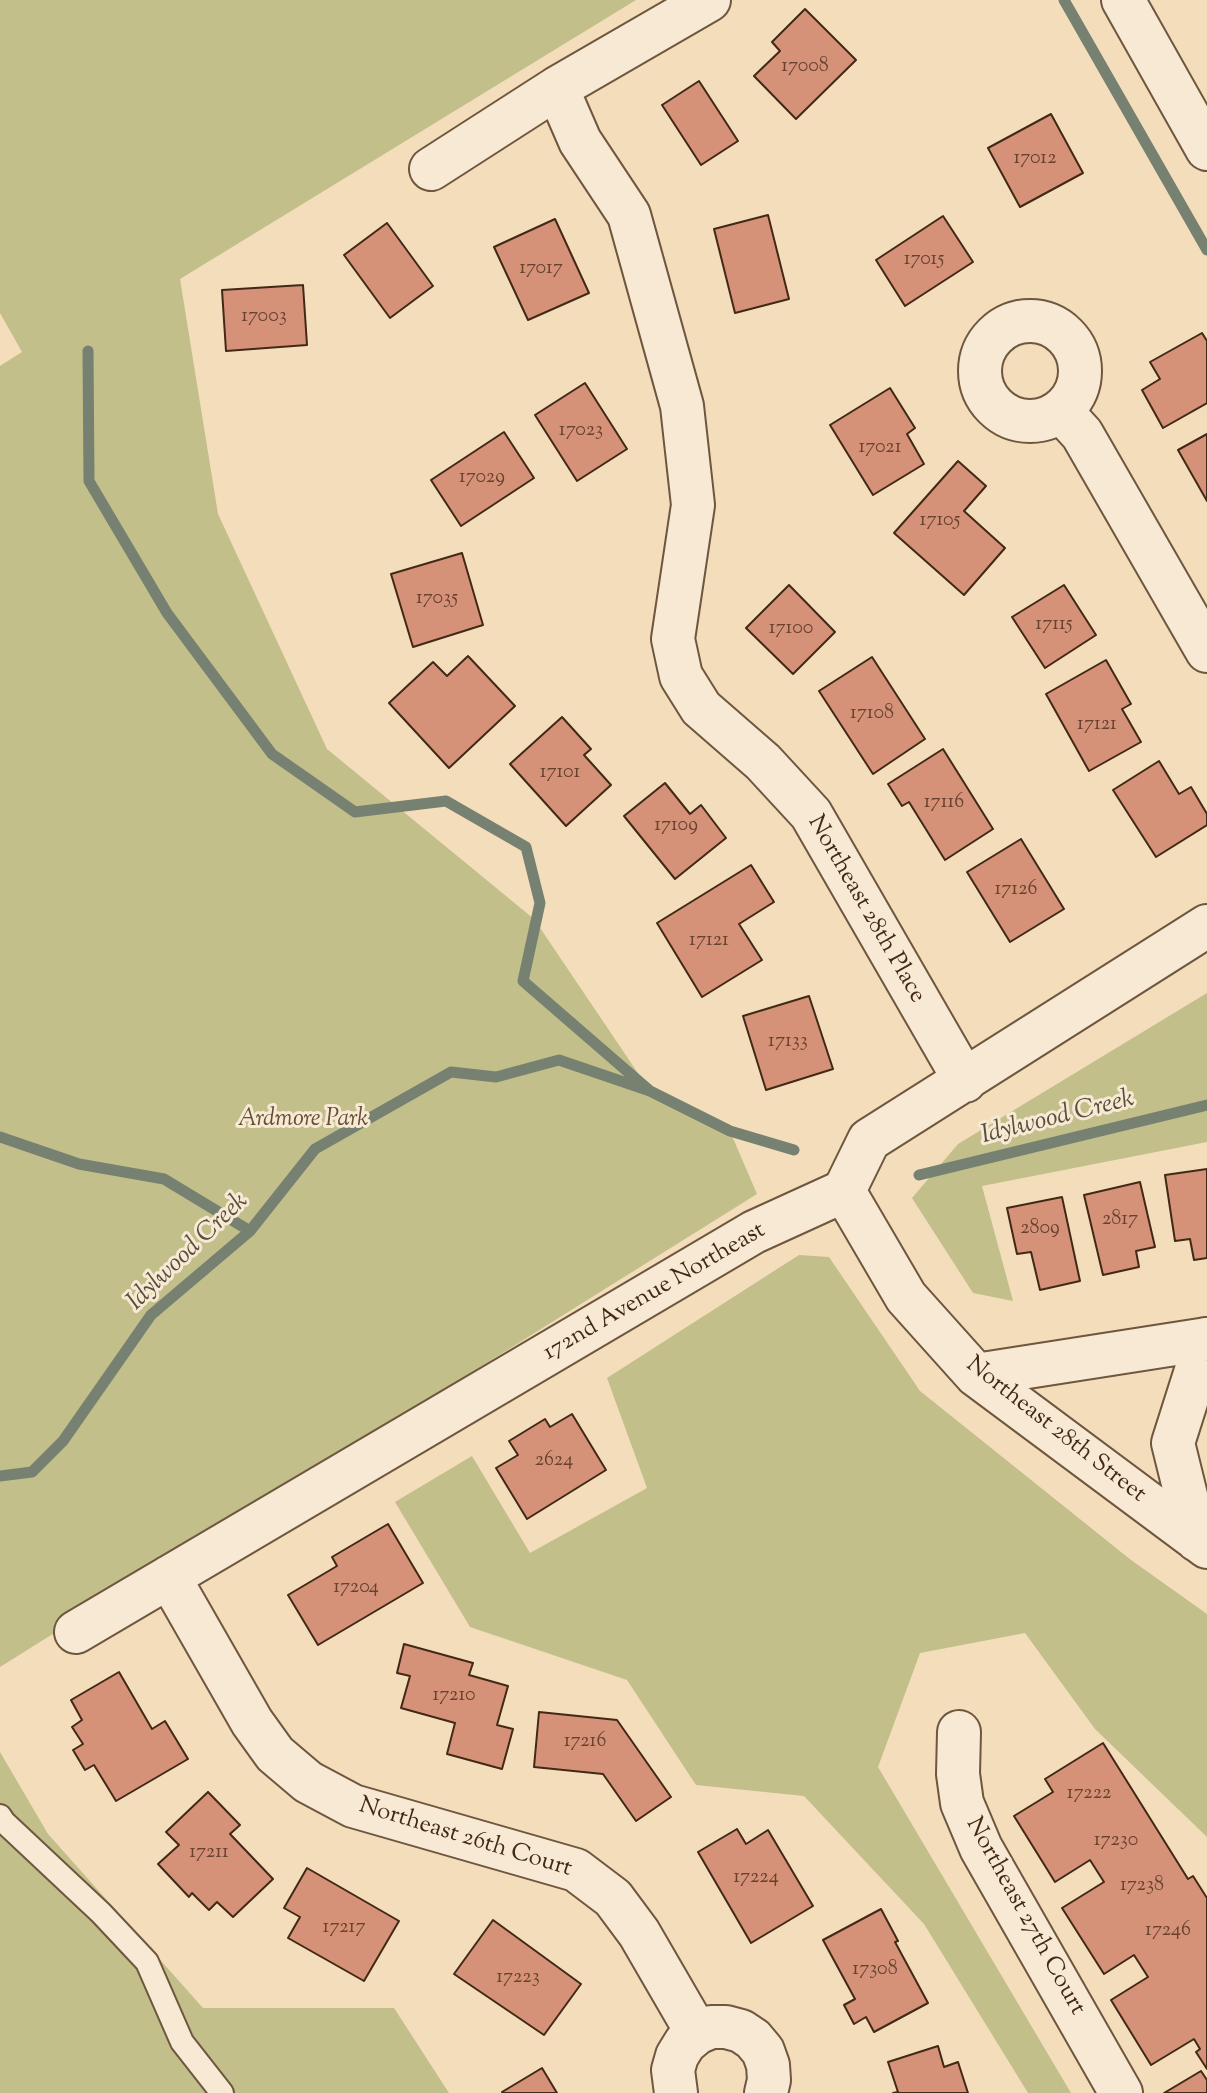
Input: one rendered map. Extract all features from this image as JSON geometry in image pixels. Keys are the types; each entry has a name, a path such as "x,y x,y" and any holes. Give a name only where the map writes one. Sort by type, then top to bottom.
{"street":[{"path":"431,169 557,88 709,0"},
{"path":"1123,0 1195,101 1207,149"},
{"name":"Northeast 28th Place","path":"557,88 580,141 629,215 682,406 693,505 673,639 681,676 701,708 763,762 811,814 965,1081"},
{"path":"1061,411 1082,434 1207,651"},
{"path":"844,1191 869,1140 1207,926"},
{"name":"Northeast 28th Street","path":"844,1191 906,1297 976,1375 1202,1543"},
{"name":"172nd Avenue Northeast","path":"76,1632 754,1232 844,1191"},
{"path":"976,1375 1206,1339"},
{"name":"Northeast 28th Street","path":"1202,1543 1173,1443 1206,1339"},
{"name":"Northeast 26th Court","path":"169,1577 252,1722 275,1754 308,1782 353,1806 576,1870 613,1898 622,1910 639,1933 697,2033"},
{"name":"Northeast 27th Court","path":"959,1732 958,1774 962,1803 981,1848 1121,2093"},
{"path":"676,2093 673,2070 677,2056 685,2043 711,2027 741,2031 753,2039 763,2051 768,2065 766,2093"}],"lane":[{"path":"0,1816 147,1962 182,2042 222,2093"}],"green space":[{"name":"Ardmore Park","path":"0,0 636,0 180,279 218,514 327,749 534,919 650,1091 730,1131 757,1194 0,1667 0,366 22,352 0,313"},
{"path":"1207,993 1207,1142 982,1186 1013,1301 973,1293 912,1198 958,1144"},
{"path":"799,1255 829,1257 920,1391 1131,1560 1207,1614 1207,1837 1095,1729 1025,1633 920,1653 878,1767 1071,2093 1028,2093 924,1924 804,1796 696,1785 627,1680 470,1627 395,1502 472,1456 530,1553 647,1488 607,1378"},
{"path":"0,1752 48,1834 203,2008 394,2008 449,2093 0,2093"}],"building":[{"path":"805,9 856,60 796,119 754,76 780,51 772,42"},
{"path":"699,81 738,141 701,165 662,105"},
{"path":"1051,114 1083,173 1020,207 988,148"},
{"path":"768,215 789,299 735,313 714,229"},
{"path":"943,216 973,262 905,306 876,260"},
{"path":"555,219 589,293 528,320 494,247"},
{"path":"387,223 433,286 390,318 344,255"},
{"path":"303,285 307,345 226,351 222,290"},
{"path":"1202,333 1207,341 1207,403 1163,428 1142,390 1160,379 1150,362"},
{"path":"585,383 627,449 577,481 535,415"},
{"path":"890,388 915,428 907,434 924,464 873,495 830,425"},
{"path":"504,432 534,478 461,526 431,480"},
{"path":"1207,434 1207,501 1178,450"},
{"path":"958,461 986,486 964,511 1005,548 964,595 894,533"},
{"path":"462,553 483,625 413,647 391,574"},
{"path":"789,585 835,632 793,674 746,628"},
{"path":"1064,585 1096,635 1045,668 1012,617"},
{"path":"468,656 515,706 449,768 389,703 433,662 447,676"},
{"path":"872,657 925,739 873,774 819,691"},
{"path":"1106,660 1131,704 1122,709 1141,742 1089,771 1046,694"},
{"path":"562,717 591,749 584,755 611,785 566,826 510,764"},
{"path":"943,749 993,829 945,860 909,802 902,806 888,784"},
{"path":"1159,761 1179,794 1191,787 1207,814 1207,825 1156,857 1113,790"},
{"path":"665,783 690,814 701,805 726,838 675,879 624,816"},
{"path":"1021,839 1064,909 1010,942 967,872"},
{"path":"751,865 774,902 739,924 762,960 702,997 657,923"},
{"path":"809,996 833,1069 766,1090 743,1016"},
{"path":"1207,1169 1207,1258 1194,1260 1190,1239 1175,1241 1165,1175"},
{"path":"1140,1182 1155,1247 1136,1251 1139,1267 1103,1275 1084,1195"},
{"path":"1062,1197 1080,1281 1040,1290 1031,1252 1017,1254 1007,1208"},
{"path":"572,1414 606,1470 527,1519 496,1468 518,1455 509,1441 545,1419 550,1427"},
{"path":"388,1524 423,1583 318,1645 288,1595 337,1566 332,1557"},
{"path":"404,1644 473,1663 469,1675 508,1686 497,1725 513,1729 502,1769 447,1754 455,1723 401,1708 410,1676 397,1673"},
{"path":"119,1672 152,1729 165,1721 188,1759 116,1801 94,1765 85,1770 73,1750 83,1744 72,1727 82,1720 71,1700"},
{"path":"539,1712 617,1720 671,1797 636,1821 603,1774 534,1767"},
{"path":"1103,1743 1188,1879 1193,1876 1207,1898 1207,2069 1196,2052 1200,2049 1194,2039 1151,2065 1111,2000 1148,1977 1134,1955 1104,1974 1062,1908 1104,1882 1090,1860 1055,1882 1014,1816 1053,1792 1045,1779"},
{"path":"208,1792 240,1825 230,1834 273,1879 233,1917 217,1902 209,1910 192,1893 189,1897 158,1864 179,1845 166,1832"},
{"path":"737,1829 746,1844 768,1830 813,1906 751,1943 698,1852"},
{"path":"307,1868 399,1921 364,1981 288,1938 300,1917 284,1908"},
{"path":"881,1909 928,2003 874,2032 866,2017 854,2024 844,2005 855,1999 823,1940"},
{"path":"493,1920 581,1984 544,2035 454,1974"},
{"path":"938,2046 944,2067 958,2062 968,2093 893,2093 898,2092 888,2062"},
{"path":"542,2068 557,2093 502,2092"},
{"path":"1201,2071 1207,2080 1207,2093 1164,2093"}],"waterway":[{"path":"1064,0 1207,250"},
{"path":"88,351 89,481 167,613 272,754 355,812 446,801 526,847 540,903 523,981 650,1091"},
{"name":"Idylwood Creek","path":"0,1476 32,1472 63,1441 151,1315 250,1231 315,1149 451,1072 496,1077 559,1060 650,1091 730,1131 794,1150"},
{"name":"Idylwood Creek","path":"919,1175 1207,1105"},
{"path":"0,1137 79,1164 164,1179 250,1231"}]}
